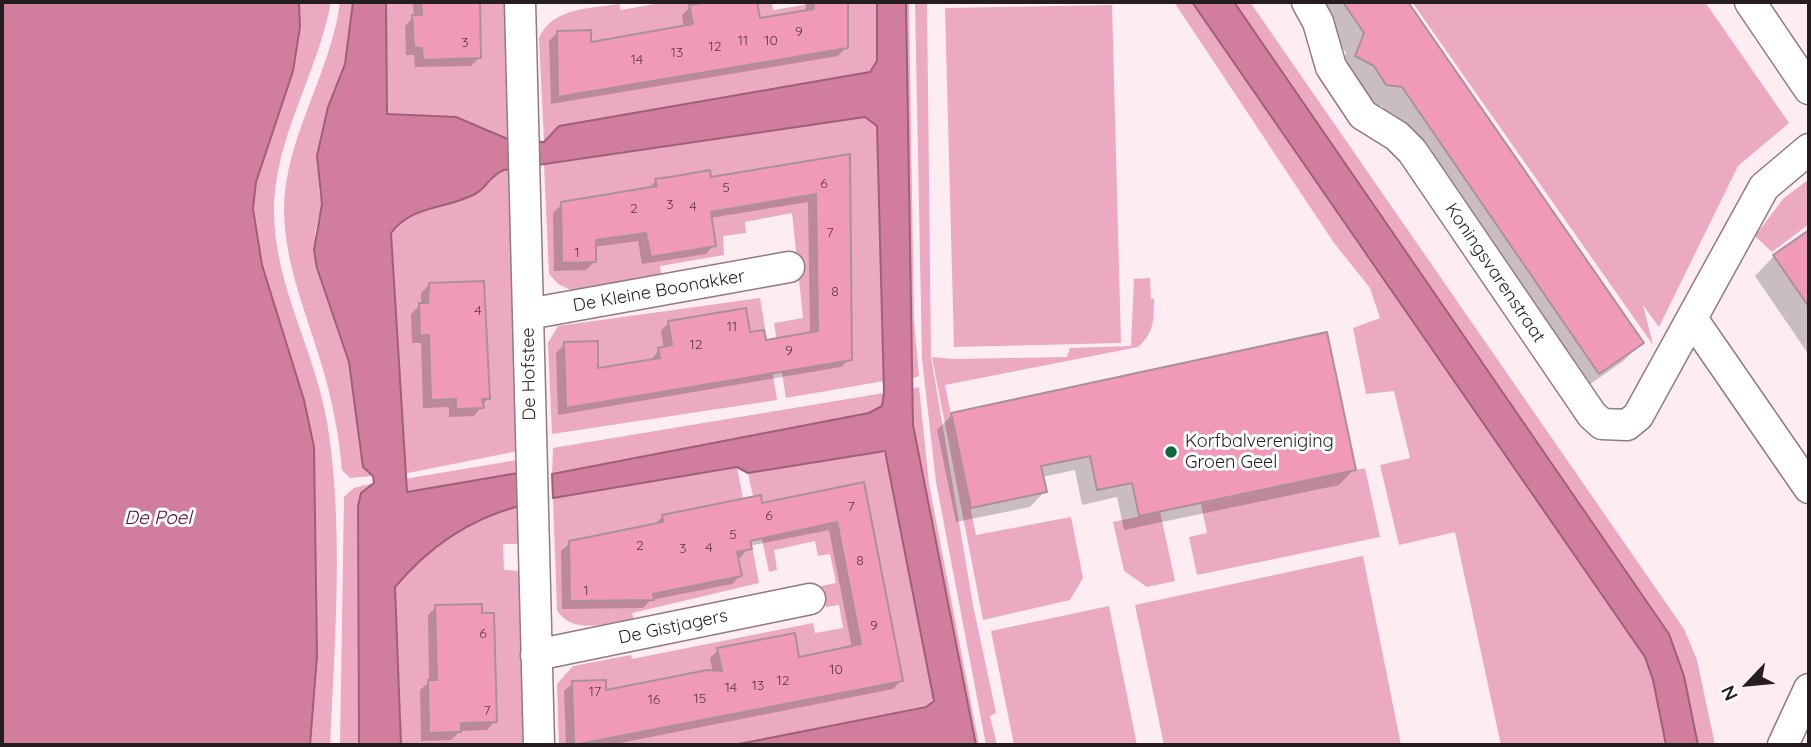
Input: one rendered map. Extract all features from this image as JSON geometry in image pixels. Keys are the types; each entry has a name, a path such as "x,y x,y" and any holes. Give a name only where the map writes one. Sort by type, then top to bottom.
{"street":[{"name":"Koningsvarenstraat","path":"1307,2 1318,22 1327,59 1363,115 1397,136 1412,150 1592,415 1602,424 1627,425 1638,416 1764,187 1809,149"},
{"path":"1750,2 1809,89"},
{"name":"De Hofstee","path":"525,3 523,127 539,745"},
{"name":"De Kleine Boonakker","path":"528,314 789,267"},
{"path":"1693,320 1809,488"},
{"name":"De Gistjagers","path":"536,655 810,599"},
{"path":"1783,745 1809,689"}],"shaded area":[{"path":"299,2 331,2 317,54 281,158 274,211 281,265 321,395 332,460 337,583 330,745 310,745 317,655 314,447 304,400 262,265 253,209 256,182 293,71"},
{"path":"340,2 353,2 350,42 319,189 322,204 315,232 317,268 349,362 363,466 373,476 350,478 342,470 329,392 288,251 284,211 291,158 327,55"},
{"path":"386,2 508,2 510,140 456,117 387,114"},
{"path":"666,2 772,2 773,10 804,5 805,2 877,2 877,61 874,69 865,74 559,126 544,142 539,38 545,28 553,20 573,11 619,4 621,10"},
{"path":"906,2 909,2 914,321 919,376 910,379"},
{"path":"915,2 927,2 931,357 973,605 996,713 990,716 997,745 986,745 936,482 922,359"},
{"path":"1174,2 1192,2 1645,657 1653,680 1666,745 1501,745 1455,532 1399,545 1380,465 1410,458 1394,391 1366,394 1353,328 1380,318 1370,288 1334,243"},
{"path":"1234,2 1250,2 1684,629 1697,660 1715,745 1698,745 1684,676 1669,633"},
{"path":"1412,2 1705,2 1789,123 1738,166 1659,327 1643,305 1653,345"},
{"path":"1112,5 1121,343 954,347 945,8"},
{"path":"865,117 877,126 884,381 786,398 774,323 803,318 792,213 745,222 746,233 723,236 724,255 660,266 661,274 571,290 558,284 549,274 544,165"},
{"path":"511,169 518,451 403,474 391,233 406,217 426,207 442,205 489,183 498,172"},
{"path":"1809,179 1809,224 1772,252 1755,236 1783,199"},
{"path":"1150,278 1151,299 1154,299 1153,320 1147,337 1138,347 945,385 976,535 1071,517 1083,578 1070,600 983,620 932,357 1067,357 1070,348 1131,346 1134,279"},
{"path":"760,298 777,400 552,434 548,343 558,326"},
{"path":"919,387 929,484 979,745 976,745 913,425 910,389"},
{"path":"884,393 882,406 869,413 552,474 553,448"},
{"path":"880,450 888,456 934,697 930,705 734,745 559,745 557,684 573,666 631,655 632,659 813,623 815,633 843,628 839,605 826,607 821,586 836,583 830,554 818,556 815,541 774,550 777,570 769,572 748,473"},
{"path":"517,460 518,473 407,493 404,479"},
{"path":"737,467 759,583 632,613 634,619 591,626 572,623 557,610 553,498"},
{"path":"1365,468 1380,537 1197,575 1189,537 1207,533 1201,504"},
{"path":"374,483 361,493 358,506 359,745 340,745 344,497 354,488"},
{"path":"519,506 521,544 503,544 504,570 520,571 524,745 401,745 395,587 422,559 451,536 483,519"},
{"path":"1160,512 1175,581 1147,587 1124,571 1113,522"},
{"path":"1363,556 1401,745 1164,745 1135,605"},
{"path":"1109,606 1137,745 1014,745 991,631"}],"water":[{"name":"De Poel","path":"2,2 299,2 300,27 293,71 256,182 253,209 262,265 304,400 314,447 317,656 310,745 2,745"},
{"path":"353,2 386,2 387,114 456,117 510,140 544,142 559,126 870,72 877,61 877,2 906,2 913,425 976,745 734,745 926,707 934,701 885,451 748,473 737,467 553,498 552,474 869,413 882,406 884,393 877,126 865,117 504,170 475,194 419,212 391,233 407,492 518,473 519,506 483,519 451,536 422,559 395,587 401,745 359,745 358,506 361,493 374,483 373,476 363,467 349,362 317,268 314,250 322,204 317,156 328,107 345,64"},
{"path":"1192,2 1234,2 1669,634 1684,676 1698,745 1666,745 1653,680 1645,657"}],"building":[{"path":"421,2 480,2 481,58 423,60 422,48 414,47 412,15 422,15"},
{"path":"709,2 757,2 760,18 814,9 814,2 848,2 848,48 558,97 557,31 591,30 591,42 693,24 689,5"},
{"path":"1343,2 1408,2 1644,343 1599,374 1402,87 1386,85 1374,66 1355,56 1364,33"},
{"path":"850,154 852,360 566,408 564,342 598,341 598,368 660,358 658,348 672,345 668,321 746,308 750,332 764,330 766,340 818,331 816,194 711,212 716,246 651,257 646,233 596,240 596,262 562,263 561,202 657,186 655,179 710,170 711,177"},
{"path":"1809,230 1809,307 1773,255"},
{"path":"484,281 490,399 482,399 484,408 456,409 456,399 431,400 429,335 420,336 419,303 428,303 429,283"},
{"path":"1327,332 1356,470 1139,516 1132,483 1097,490 1090,456 1041,466 1047,492 971,508 951,413"},
{"path":"864,482 903,681 574,745 572,681 606,680 606,690 707,670 722,671 717,648 795,633 799,657 861,644 837,522 750,541 752,549 737,552 742,576 653,594 654,600 570,601 569,541 663,522 662,515 761,495 762,503"},
{"path":"482,604 482,613 494,613 497,722 461,723 461,732 429,733 428,680 437,680 435,605"}],"place":[{"name":"Korfbalvereniging Groen Geel","path":"1171,452"}]}
